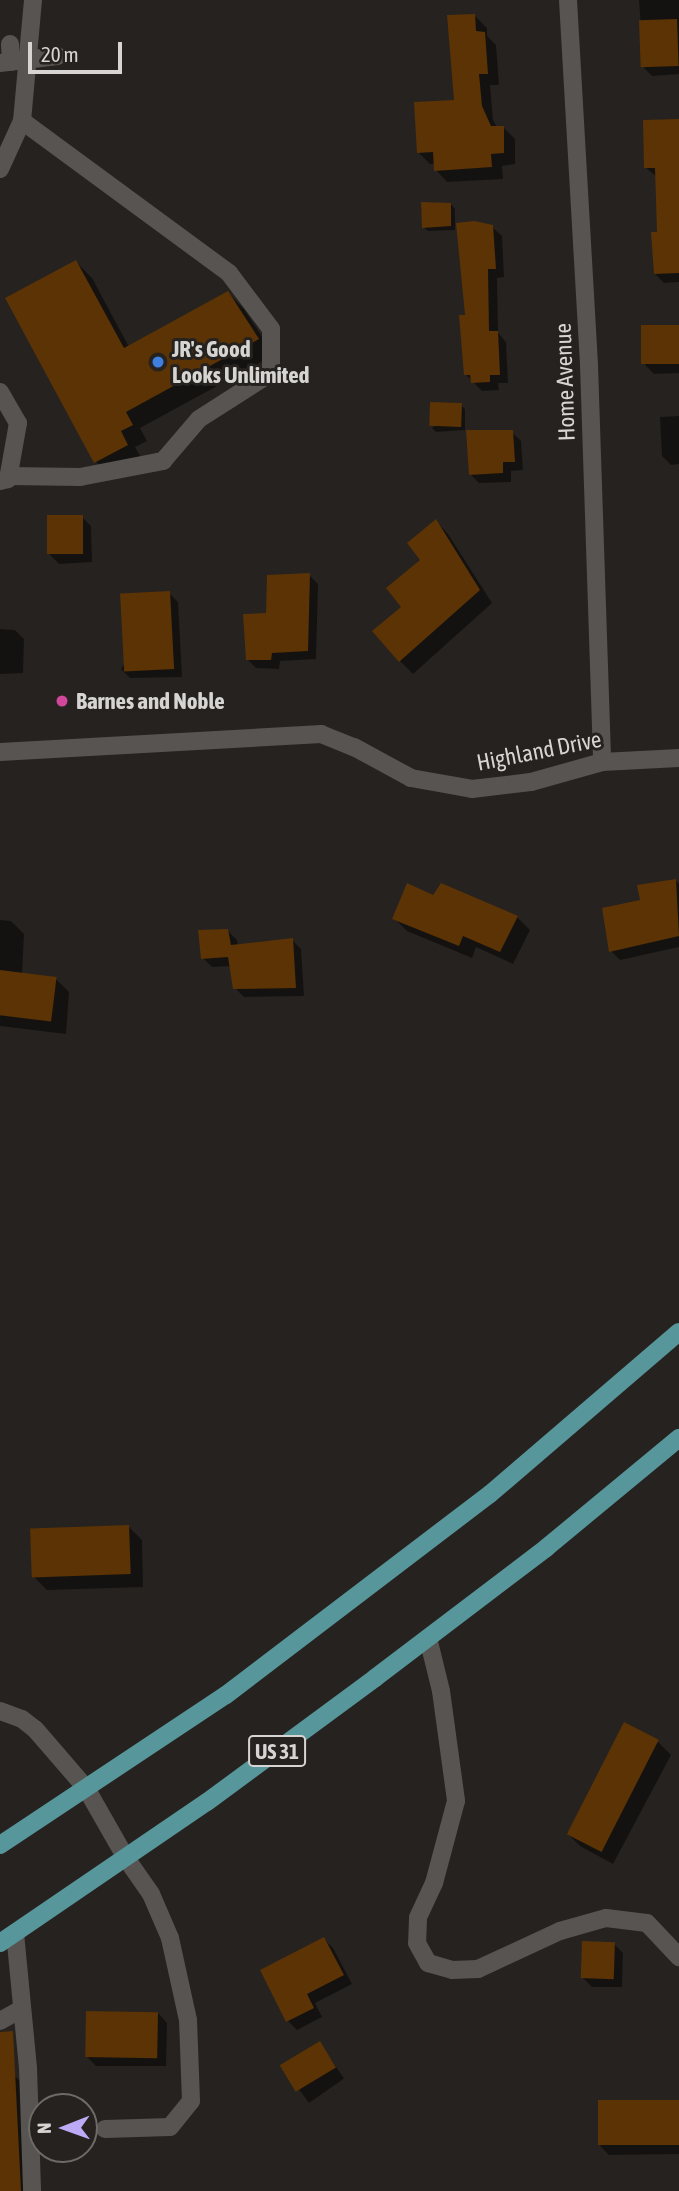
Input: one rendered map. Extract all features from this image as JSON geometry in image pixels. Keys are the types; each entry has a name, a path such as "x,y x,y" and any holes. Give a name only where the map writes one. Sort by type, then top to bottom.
{"main road":[{"path":"0,1844 226,1695 490,1494 679,1332"},
{"name":"US 31","path":"7,1938 207,1802 428,1638 546,1548 679,1438"}],"street":[{"path":"0,169 22,121 12,57 33,0"},
{"name":"Home Avenue","path":"568,0 589,365 602,762"},
{"path":"12,57 58,57"},
{"path":"0,392 18,423 4,479 80,477 163,461 199,419 271,373 271,329 229,273 22,121"},
{"name":"Highland Drive","path":"0,752 321,733 354,747 411,778 471,789 531,782 602,762 679,758"},
{"path":"428,1638 442,1691 456,1801 434,1883 418,1918 418,1943 428,1963 452,1970 478,1969 560,1931 606,1918 646,1923 679,1957"},
{"path":"0,1711 22,1719 35,1729 86,1788 126,1858 151,1894 170,1938 188,2020 191,2101 170,2127 104,2129"},
{"path":"7,1938 22,2009 28,2068 32,2191"},
{"path":"0,2021 22,2009"}],"building":[{"path":"475,14 476,31 485,32 488,74 479,74 482,106 491,126 504,126 504,153 491,154 492,167 434,171 433,152 417,153 414,102 454,100 447,15"},
{"path":"677,19 679,66 641,67 639,20"},
{"path":"679,119 679,273 654,274 651,232 657,232 655,168 644,168 643,120"},
{"path":"421,202 451,203 451,226 422,228"},
{"path":"474,221 493,225 496,269 488,269 489,331 498,331 500,375 490,375 490,382 471,383 470,375 464,375 459,315 465,315 456,223"},
{"path":"76,260 124,348 228,291 259,339 126,412 133,425 121,431 128,445 94,463 5,298"},
{"path":"641,325 679,325 679,364 641,364"},
{"path":"430,402 462,403 461,427 429,426"},
{"path":"466,430 513,430 515,462 503,462 503,473 469,475"},
{"path":"47,515 83,515 83,554 47,554"},
{"path":"436,519 480,590 399,662 372,631 401,607 386,588 420,560 407,543"},
{"path":"310,573 308,651 272,653 271,660 246,660 243,614 266,613 267,575"},
{"path":"170,591 174,669 124,672 120,594"},
{"path":"676,879 679,936 609,952 602,908 640,900 637,885"},
{"path":"407,883 433,895 441,883 518,916 500,952 463,936 459,946 392,919"},
{"path":"228,929 231,945 293,938 296,988 233,989 228,957 201,959 198,930"},
{"path":"0,970 57,977 51,1022 0,1015"},
{"path":"129,1525 131,1574 32,1577 30,1528"},
{"path":"624,1722 659,1740 602,1852 567,1834"},
{"path":"324,1937 344,1975 307,1994 314,2008 286,2022 260,1970"},
{"path":"582,1941 615,1942 614,1979 581,1978"},
{"path":"86,2011 158,2012 157,2058 85,2057"},
{"path":"13,2031 21,2191 0,2191 0,2032"},
{"path":"320,2041 336,2068 296,2092 280,2065"},
{"path":"598,2100 679,2100 679,2145 598,2145"}],"place":[{"name":"JR's Good Looks Unlimited","path":"158,362"},
{"name":"Barnes and Noble","path":"62,701"}]}
